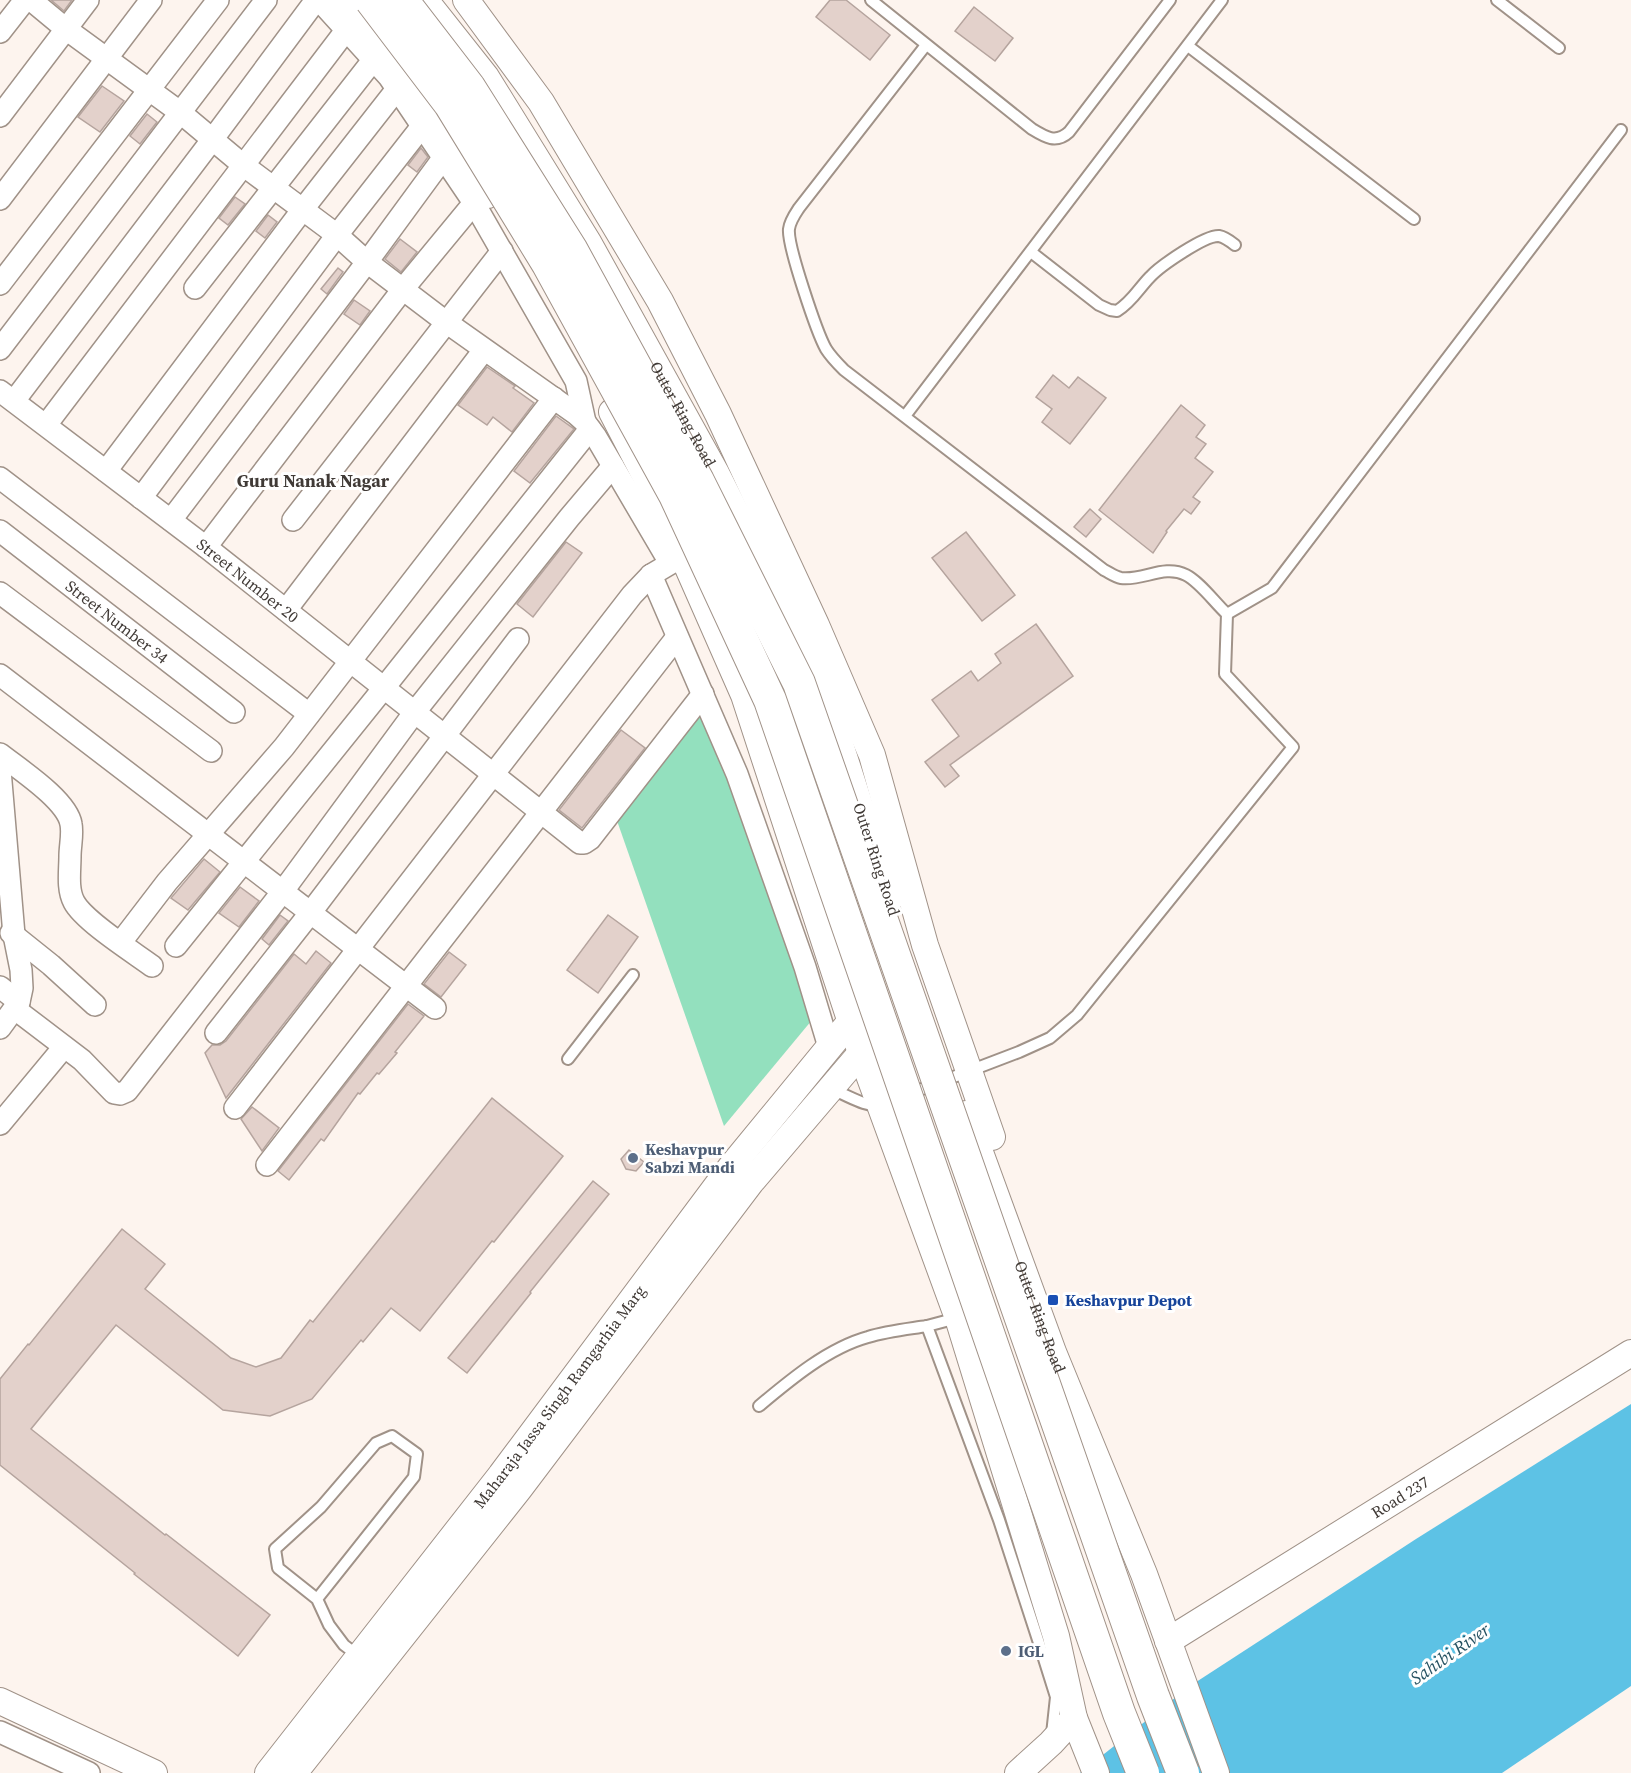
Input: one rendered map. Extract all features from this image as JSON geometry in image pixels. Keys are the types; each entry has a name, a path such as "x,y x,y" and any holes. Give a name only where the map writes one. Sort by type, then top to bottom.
{"main road":[{"path":"370,0 450,104 548,264 675,495 770,700 1119,1713 1143,1773"},
{"name":"Outer Ring Road","path":"402,0 469,87 571,249 698,481 799,683 1153,1696 1183,1773"}],"street":[{"path":"0,32 25,0"},
{"path":"32,0 181,113 243,165 337,235 367,262 484,350 565,405 587,425 677,559 744,695 861,1053 890,1102 916,1203 958,1318 1056,1636 1079,1729 1096,1773"},
{"path":"0,116 88,0"},
{"path":"0,199 151,0"},
{"path":"0,284 218,0"},
{"path":"0,349 266,0"},
{"path":"7,396 212,140 318,0 374,58 423,125 474,203 576,381 587,425"},
{"path":"345,0 384,42 464,159 559,312 660,504 677,559"},
{"name":"Outer Ring Road","path":"425,0 486,77 582,232 716,473 817,673 914,972 960,1074 990,1179 1053,1352 1144,1574 1216,1773"},
{"path":"466,0 541,102 660,301 718,414 816,625 872,755 960,1074 990,1131 1053,1330 1053,1352"},
{"path":"46,425 347,29"},
{"path":"195,288 374,58"},
{"path":"106,471 303,209 397,89"},
{"path":"141,498 337,235 423,125"},
{"path":"171,520 444,157"},
{"path":"206,547 403,289 474,203"},
{"path":"293,520 502,251"},
{"path":"286,610 484,350"},
{"name":"Street Number 20","path":"7,396 206,547 580,843 590,839 703,694"},
{"path":"121,942 167,882 284,747 554,398"},
{"path":"176,946 383,689 587,425"},
{"path":"0,987 64,1047 82,1060 114,1093 120,1094 126,1091 283,891 414,713 613,466"},
{"path":"0,478 309,714"},
{"name":"Street Number 34","path":"0,531 234,712"},
{"path":"235,1108 632,595 651,575 677,559"},
{"path":"651,575 737,774 805,967 829,1047"},
{"path":"0,593 211,751"},
{"path":"267,1165 677,637"},
{"path":"216,1033 518,639"},
{"path":"0,675 435,1008"},
{"path":"0,754 49,792 61,806 71,824 70,878 74,902 93,922 152,966"},
{"path":"0,770 7,931 21,970 22,988 17,1005 0,1028"},
{"path":"782,812 855,789"},
{"path":"7,931 51,965 95,1005"},
{"name":"Maharaja Jassa Singh Ramgarhia Marg","path":"510,1482 730,1167 850,1022"},
{"path":"0,1124 64,1047"},
{"name":"Maharaja Jassa Singh Ramgarhia Marg","path":"268,1773 293,1764 356,1674 751,1182 861,1053"},
{"path":"730,1167 751,1182"},
{"path":"916,1203 990,1179"},
{"name":"Road 237","path":"1168,1641 1631,1353"},
{"path":"0,1701 154,1773"},
{"path":"1018,1773 1051,1743 1079,1729"},
{"path":"0,1732 89,1773"}],"lane":[{"path":"870,0 1032,129 1045,137 1054,139 1063,138 1069,132 1170,0"},
{"path":"905,416 1222,0"},
{"path":"1497,0 1559,48"},
{"path":"830,1089 871,1106 890,1102 1050,1038 1077,1015 1293,747 1225,674 1227,614 1186,575 1166,571 1119,578 1104,570 844,370 832,359 825,348 816,328 790,245 789,228 800,208 926,45"},
{"path":"1188,46 1414,219"},
{"path":"1227,614 1272,588 1621,130"},
{"path":"1031,252 1099,304 1110,310 1118,311 1150,276 1207,238 1224,237 1235,245"},
{"path":"568,1059 633,975"},
{"path":"759,1406 826,1355 867,1337 958,1318 1031,1291"},
{"path":"927,1326 999,1520 1056,1697 1051,1743"},
{"path":"317,1599 414,1477 417,1454 392,1436 376,1443 321,1507 275,1549 278,1568 317,1599 329,1625 344,1645 356,1674"}],"green space":[{"path":"706,708 812,1020 724,1126 615,815"}],"water":[{"name":"Sahibi River","path":"1631,1404 1631,1686 1502,1773 1080,1773 1190,1686 1416,1539"}],"building":[{"path":"51,0 72,0 64,11"},
{"path":"830,0 846,0 890,35 870,60 816,17"},
{"path":"974,7 1013,38 995,61 955,31"},
{"path":"102,86 124,101 100,132 78,117"},
{"path":"147,114 157,122 140,144 130,136"},
{"path":"421,148 428,157 417,172 408,165"},
{"path":"235,197 245,204 228,225 219,218"},
{"path":"268,215 277,222 265,238 256,231"},
{"path":"400,239 417,252 401,272 385,259"},
{"path":"338,268 343,272 327,294 321,289"},
{"path":"354,300 370,311 360,325 344,314"},
{"path":"487,367 515,386 513,388 534,403 512,432 493,417 487,425 458,405"},
{"path":"1053,375 1069,388 1078,377 1106,398 1070,444 1042,422 1052,409 1036,397"},
{"path":"1181,405 1205,425 1196,437 1206,444 1195,458 1213,472 1193,497 1200,502 1191,514 1184,509 1166,531 1153,553 1099,510"},
{"path":"556,416 574,429 530,483 514,471"},
{"path":"1090,509 1101,519 1086,537 1074,527"},
{"path":"966,532 1015,595 982,621 932,558"},
{"path":"566,542 582,553 533,617 517,604"},
{"path":"1036,624 1073,676 950,765 959,776 945,787 925,762 959,736 932,700 971,671 978,681 1001,663 995,654"},
{"path":"621,730 645,748 582,828 559,810"},
{"path":"204,859 220,872 188,910 171,898"},
{"path":"240,887 259,901 239,927 219,913"},
{"path":"280,915 288,921 269,945 262,939"},
{"path":"608,915 638,937 598,993 567,970"},
{"path":"316,951 331,963 226,1098 205,1053 212,1045 220,1045 226,1041 294,954 306,964"},
{"path":"449,952 466,965 441,997 424,984"},
{"path":"408,1004 424,1016 395,1052 397,1053 360,1094 358,1093 324,1141 321,1139 289,1180 278,1171"},
{"path":"492,1098 563,1156 420,1331 391,1308 312,1399 270,1416 223,1410 116,1325 31,1429 270,1615 238,1656 0,1465 0,1379 122,1229 165,1264 145,1289 231,1358 256,1367 281,1358 310,1320 313,1322"},
{"path":"252,1107 279,1128 262,1151 241,1119"},
{"path":"629,1150 644,1162 636,1171 626,1169 621,1159"},
{"path":"593,1181 609,1194 467,1373 448,1358"}],"place":[{"name":"Keshavpur Sabzi Mandi","path":"633,1158"},
{"name":"Keshavpur Depot","path":"1053,1300"},
{"name":"IGL","path":"1006,1651"}],"district":[{"name":"Guru Nanak Nagar","path":"313,481"}]}
